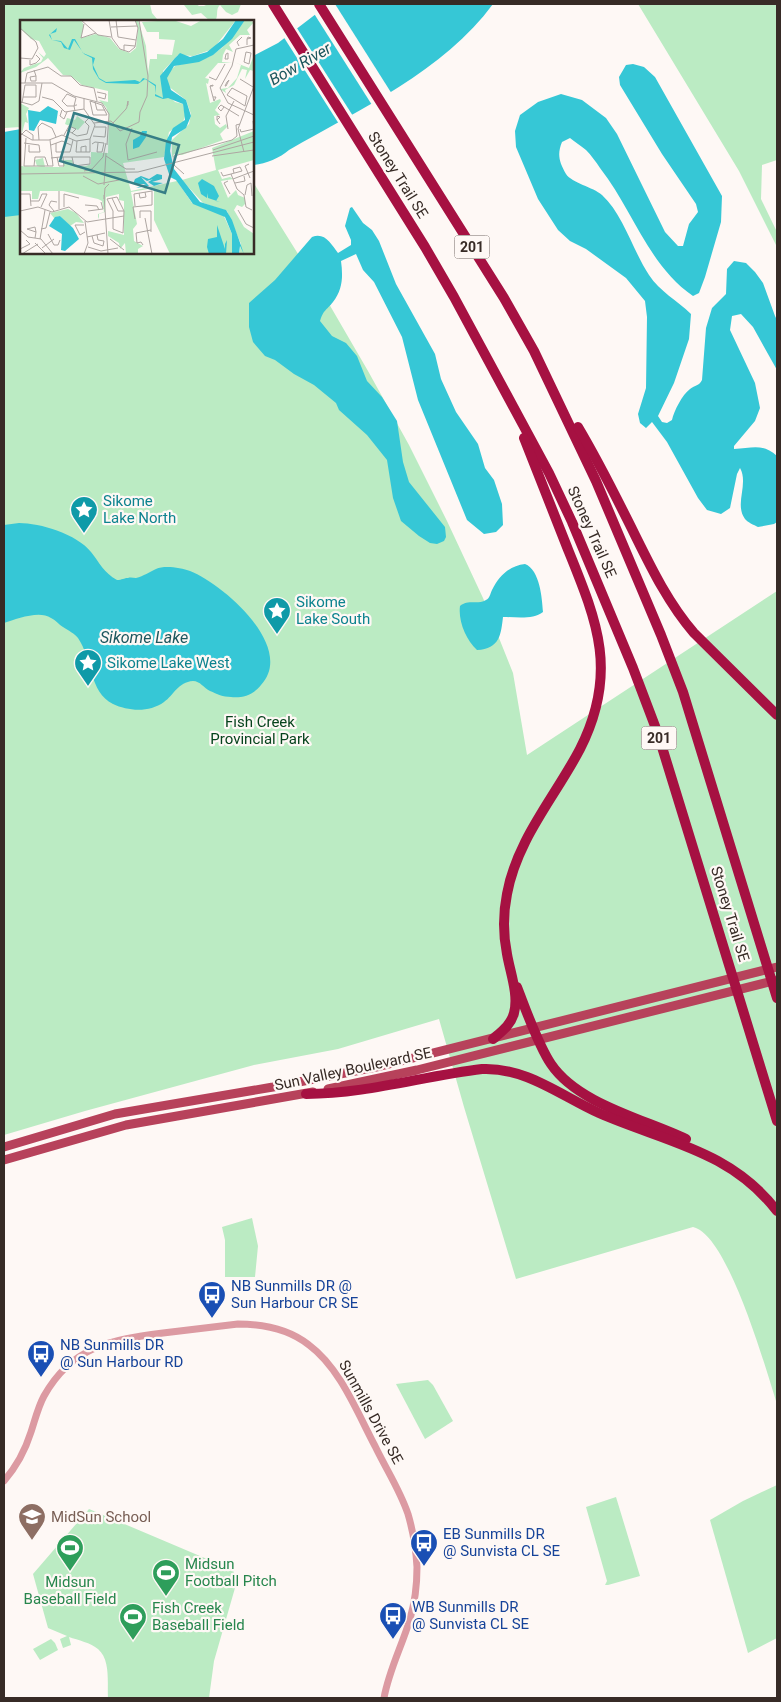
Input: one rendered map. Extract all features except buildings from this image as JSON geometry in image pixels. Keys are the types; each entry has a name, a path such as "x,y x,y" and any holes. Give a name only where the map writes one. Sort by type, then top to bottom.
{"highway":[{"name":"Stoney Trail SE","path":"273,4 425,247 496,373 559,493 633,668 672,779 777,1120"},
{"name":"Stoney Trail SE","path":"320,4 476,252 534,350 570,424 614,521 683,692 777,998"},
{"path":"534,350 624,512 664,593 694,633 777,715"},
{"path":"493,1039 507,1026 515,1012 504,926 511,875 530,832 561,783 588,732 597,702 602,668 598,633 588,598 496,373"},
{"path":"509,965 546,1056 555,1070 578,1090 600,1103 704,1148 724,1160 753,1184 777,1211"},
{"path":"306,1094 350,1091 476,1070 509,1071 531,1078 603,1115 705,1154 753,1184"}],"main road":[{"name":"Sun Valley Boulevard SE","path":"4,1146 115,1114 336,1075 493,1039 777,967"},
{"name":"Sun Valley Boulevard SE","path":"4,1160 126,1125 306,1094 407,1072 777,980"}],"street":[{"name":"Sunmills Drive SE","path":"4,1481 15,1468 25,1450 40,1404 50,1386 72,1362 96,1347 130,1338 238,1324 271,1327 297,1337 324,1358 338,1376 401,1497 410,1523 416,1556 416,1590 410,1620 392,1666 384,1698"}],"green space":[{"path":"4,4 150,4 156,20 20,20 20,127 4,128"},
{"path":"177,4 204,6 208,4 241,4 238,12 232,15 226,12 220,5 216,20 209,20 201,13 192,15 184,5"},
{"path":"638,4 777,4 777,160 762,165 761,199 777,232 777,247 739,171"},
{"name":"Fish Creek Provincial Park","path":"254,184 325,297 368,371 409,445 447,521 483,598 513,673 527,755 777,591 777,1404 755,1335 732,1277 719,1253 706,1235 693,1227 516,1279 439,1019 338,1049 254,1065 4,1135 4,209 20,207 20,254 254,254"},
{"path":"252,1218 258,1246 255,1277 225,1277 225,1240 222,1227"},
{"path":"428,1380 433,1385 453,1421 425,1439 396,1384"},
{"path":"777,1485 777,1638 748,1653 710,1520 743,1501"},
{"path":"616,1497 640,1576 605,1585 607,1581 586,1507"},
{"path":"89,1509 233,1570 236,1579 235,1588 214,1661 209,1698 108,1698 107,1666 105,1659 98,1649 69,1637 71,1645 63,1648 60,1639 67,1636 48,1628 33,1574"},
{"path":"51,1639 58,1650 40,1660 33,1649"}],"water":[{"name":"Bow River","path":"329,4 493,4 473,28 426,69 399,87 277,158 254,165 254,55 278,43"},
{"path":"633,64 644,67 655,77 722,196 721,222 699,293 693,296 664,269 652,253 612,184 586,150 570,138 562,142 559,154 560,162 569,177 598,192 609,203 622,222 653,281 691,314 689,339 674,383 658,416 662,422 667,423 672,420 676,408 684,395 702,380 706,328 712,308 726,294 727,269 734,261 746,263 763,283 777,320 777,370 753,327 741,314 732,316 730,330 755,383 760,408 755,421 734,446 734,449 762,448 777,456 777,522 774,524 758,527 745,519 741,507 743,481 740,468 730,508 721,514 707,510 698,498 667,442 652,422 646,428 640,423 638,414 646,388 647,317 645,301 626,278 586,249 570,241 558,230 538,199 516,147 515,131 520,115 538,102 561,94 582,100 606,118 617,134 665,232 678,246 683,246 689,224 698,212 696,204 662,154 620,85 619,77 626,65"},
{"path":"20,129 20,215 4,217 4,132"},
{"path":"352,207 379,241 396,284 435,354 441,379 456,412 478,444 485,468 494,480 502,504 503,525 496,532 484,534 467,520 418,400 402,337 374,282 363,270 356,254 341,261 342,277 339,292 324,312 320,321 332,336 346,343 357,356 367,381 382,397 397,421 403,462 409,482 445,527 446,537 444,541 437,544 430,543 401,521 393,498 387,460 367,435 339,410 336,403 314,385 294,374 275,360 265,356 253,342 249,327 249,303 275,280 312,237 324,237 338,253 351,245 351,240 345,226 350,208"},
{"name":"Sikome Lake","path":"19,523 47,527 77,540 91,552 105,571 117,580 136,578 156,569 168,567 190,571 204,578 236,603 263,636 269,653 269,670 261,685 248,695 228,697 210,691 195,681 188,682 158,706 138,710 113,704 105,699 95,683 83,646 73,634 53,619 40,615 28,616 4,623 4,525"},
{"path":"525,564 530,567 537,578 541,592 543,612 529,617 503,617 500,635 495,644 485,649 477,650 469,641 464,630 460,618 460,606 487,599 505,572"}],"pier":[{"path":"325,4 335,4 392,94 372,105 313,12"},
{"path":"295,25 353,116 339,124 283,36"}],"place":[{"name":"Sikome Lake North","path":"84,534"},
{"name":"Sikome Lake South","path":"277,635"},
{"name":"Sikome Lake West","path":"88,687"},
{"name":"NB Sunmills DR @ Sun Harbour CR SE","path":"212,1319"},
{"name":"NB Sunmills DR @ Sun Harbour RD","path":"41,1378"},
{"name":"MidSun School","path":"32,1541"},
{"name":"EB Sunmills DR @ Sunvista CL SE","path":"424,1567"},
{"name":"Midsun Baseball Field","path":"70,1572"},
{"name":"Midsun Football Pitch","path":"166,1597"},
{"name":"WB Sunmills DR @ Sunvista CL SE","path":"393,1640"},
{"name":"Fish Creek Baseball Field","path":"133,1641"}]}
